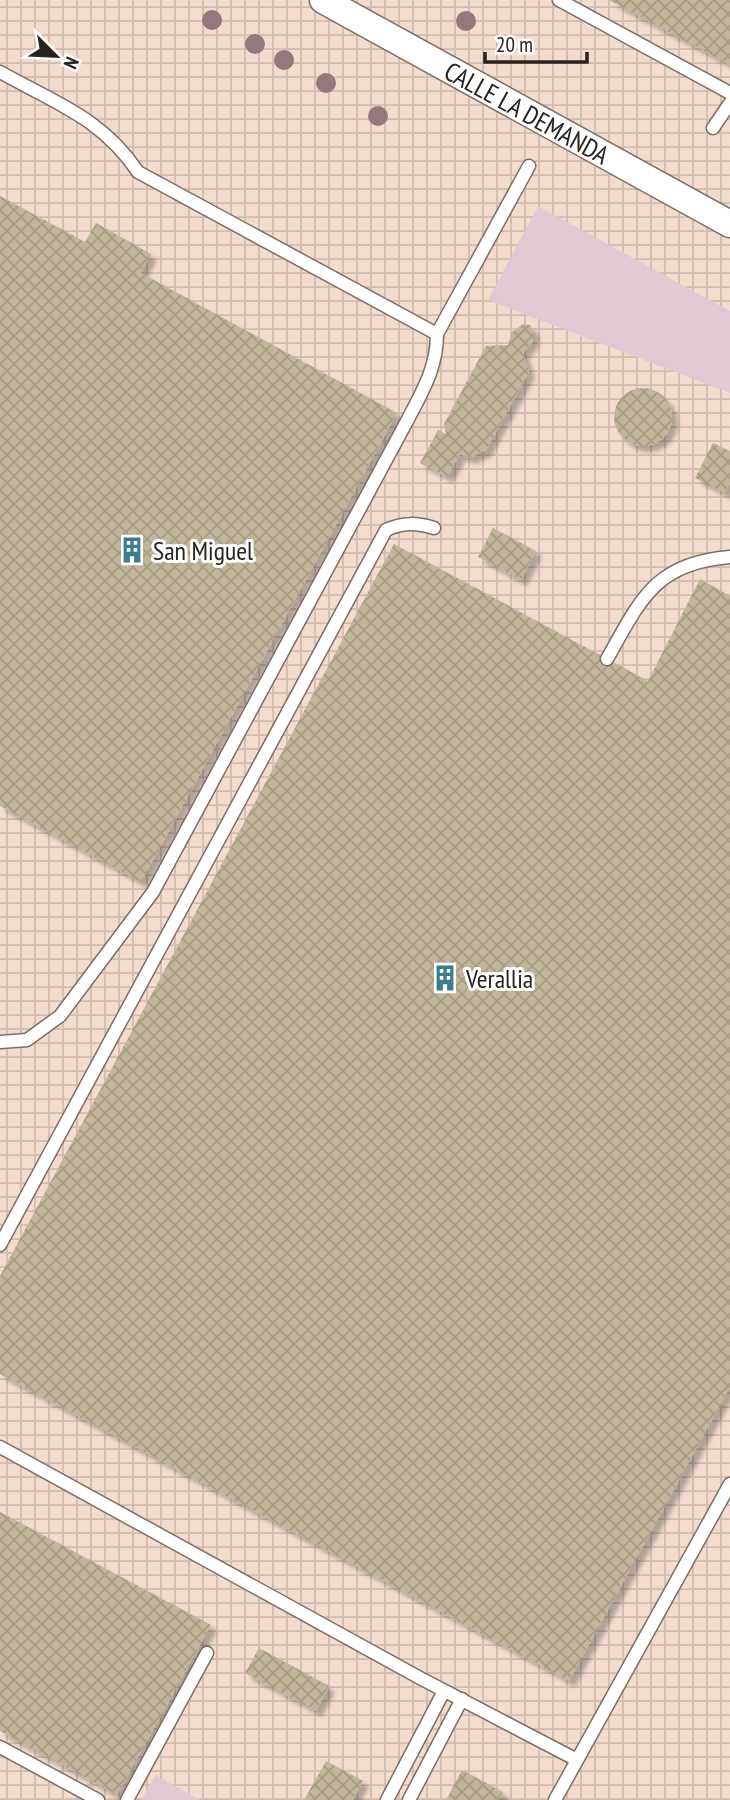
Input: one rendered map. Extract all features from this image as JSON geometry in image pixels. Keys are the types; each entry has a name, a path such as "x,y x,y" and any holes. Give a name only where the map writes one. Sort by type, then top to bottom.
{"street":[{"name":"CALLE LA DEMANDA","path":"323,0 730,224"}],"lane":[{"path":"559,0 730,93"},
{"path":"0,72 98,126 115,141 138,172 437,334"},
{"path":"713,128 730,103"},
{"path":"0,1042 27,1040 60,1016 153,892 420,397 437,355 437,334 529,166"},
{"path":"0,1245 386,530 396,525 416,523 435,528"},
{"path":"607,659 638,603 666,574 706,559 730,557"},
{"path":"0,1447 444,1691 577,1760"},
{"path":"555,1800 730,1485"},
{"path":"127,1800 207,1653"},
{"path":"387,1800 444,1691"},
{"path":"409,1800 462,1699"},
{"path":"0,1747 98,1800"}],"shaded area":[{"path":"0,0 730,0 730,1800 0,1800"},
{"path":"538,206 730,311 730,393 488,300"},
{"path":"155,1775 200,1800 142,1800"}],"building":[{"path":"609,0 730,0 730,65"},
{"name":"San Miguel","path":"0,196 85,242 96,223 151,254 141,273 397,413 141,882 0,806"},
{"path":"523,324 530,325 534,332 532,343 523,353 529,372 486,450 470,458 460,454 447,477 420,463 438,430 446,434 444,424 486,346 508,345 512,332"},
{"path":"637,388 649,388 664,396 672,411 672,423 664,438 649,446 637,446 622,438 614,423 614,411 622,396"},
{"path":"713,443 730,451 730,483 725,493 695,478"},
{"path":"493,528 536,551 521,580 478,557"},
{"name":"Verallia","path":"394,544 648,681 700,579 730,596 730,1387 569,1681 0,1374 0,1276"},
{"path":"0,1512 211,1625 117,1795 0,1731"},
{"path":"259,1648 329,1686 316,1711 245,1673"},
{"path":"326,1761 363,1781 353,1800 304,1800"},
{"path":"462,1770 503,1792 498,1800 446,1800"}],"place":[{"name":"San Miguel","path":"132,550"},
{"name":"Verallia","path":"445,978"}]}
